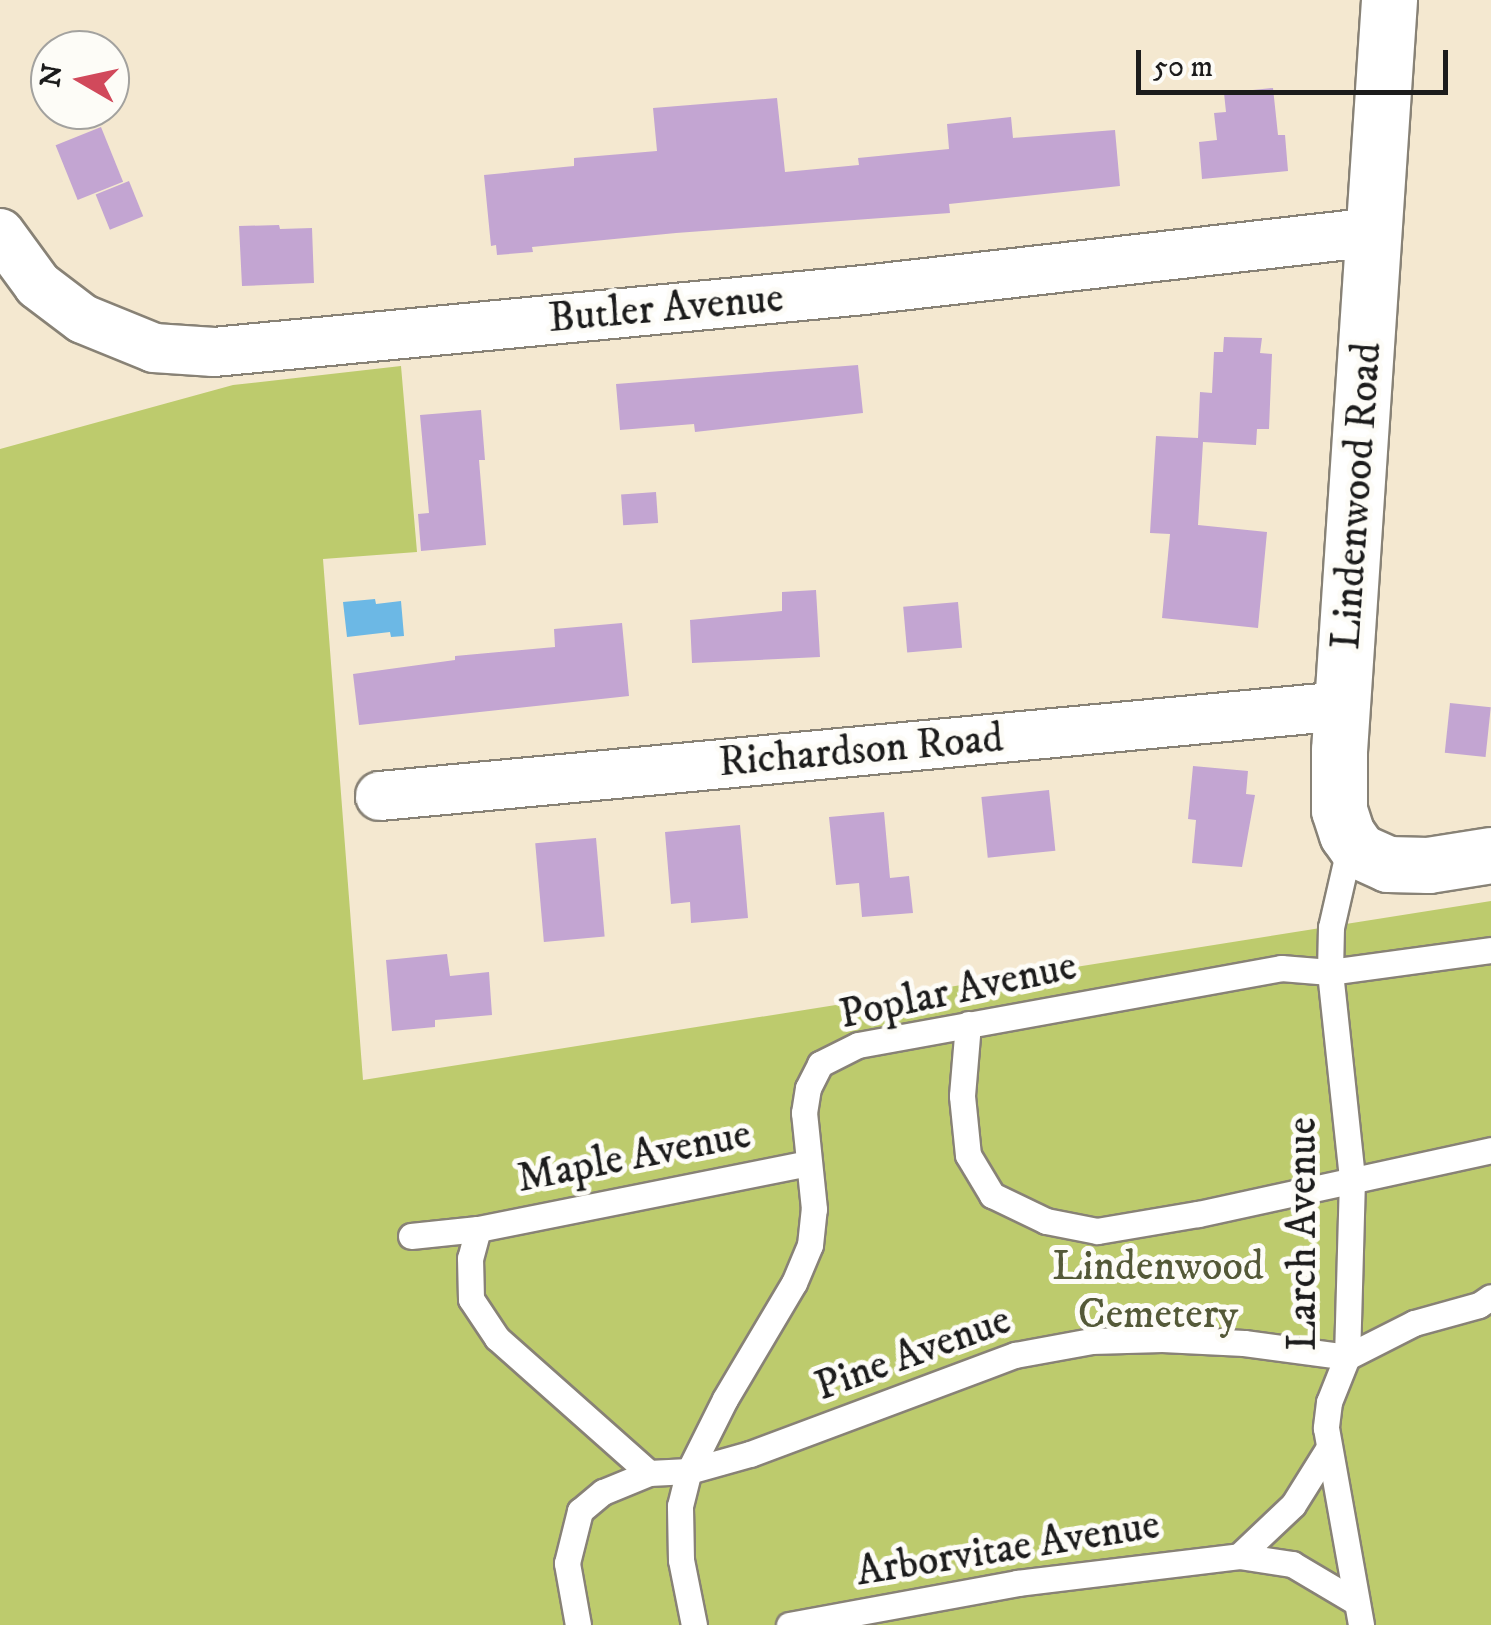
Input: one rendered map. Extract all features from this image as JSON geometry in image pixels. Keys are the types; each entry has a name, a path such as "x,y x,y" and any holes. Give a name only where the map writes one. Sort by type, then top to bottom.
{"street":[{"name":"Lindenwood Road","path":"1350,840 1338,793 1342,706 1389,0"},
{"name":"Butler Avenue","path":"0,233 38,285 83,319 154,348 214,352 864,290 1375,232"},
{"name":"Richardson Road","path":"380,796 1342,706"},
{"path":"1350,840 1369,857 1400,866 1491,855"}],"lane":[{"name":"Larch Avenue","path":"1350,840 1330,927 1330,972 1352,1179 1348,1357 1329,1402 1328,1449 1359,1614"},
{"name":"Poplar Avenue","path":"689,1471 810,1245 814,1209 804,1112 808,1088 820,1064 858,1045 1281,968 1330,972 1491,950"},
{"path":"968,1024 962,1096 968,1155 992,1196 1046,1221 1097,1231 1198,1214 1491,1150"},
{"name":"Maple Avenue","path":"411,1236 478,1229 807,1163"},
{"name":"Maple Avenue","path":"478,1229 470,1258 471,1299 497,1338 649,1473"},
{"path":"1348,1357 1414,1322 1487,1306"},
{"name":"Pine Avenue","path":"689,1471 815,1431 1015,1356 1092,1341 1244,1343 1348,1357"},
{"path":"1239,1556 1293,1504 1328,1449"},
{"path":"578,1625 567,1563 580,1511 603,1492 649,1473 689,1471 680,1506 681,1560 694,1625"},
{"name":"Arborvitae Avenue","path":"789,1625 1017,1582 1239,1556 1292,1564 1359,1614"}],"green space":[{"name":"Lindenwood Cemetery","path":"401,366 417,552 323,559 363,1080 1491,901 1491,1625 0,1625 0,449 233,385"}],"water":[{"path":"375,599 376,604 401,601 404,636 391,637 390,632 347,637 343,602"}],"building":[{"path":"1273,88 1278,135 1285,135 1288,171 1202,179 1199,142 1217,140 1214,113 1226,112 1224,93"},
{"path":"777,98 785,172 859,165 858,158 949,149 947,124 1011,117 1013,138 1115,130 1120,186 949,204 950,213 676,233 532,247 533,252 497,255 496,245 491,246 484,175 574,166 574,158 657,151 653,108"},
{"path":"102,130 123,182 78,200 56,145"},
{"path":"129,181 143,216 110,230 96,194"},
{"path":"279,225 280,229 312,228 314,283 242,286 239,226"},
{"path":"1224,337 1262,338 1260,353 1272,354 1269,429 1257,429 1256,445 1203,442 1198,525 1267,532 1258,628 1162,618 1170,534 1150,533 1156,436 1198,438 1200,392 1212,393 1214,352 1223,352"},
{"path":"858,365 863,413 695,432 694,424 620,430 616,384"},
{"path":"481,410 485,460 479,460 486,545 421,551 418,514 429,513 420,415"},
{"path":"656,492 658,523 623,525 621,494"},
{"path":"816,590 820,657 692,663 690,620 782,611 782,592"},
{"path":"958,602 962,648 907,653 903,607"},
{"path":"622,623 629,696 359,725 353,674 455,660 455,656 555,647 554,629"},
{"path":"1450,703 1491,707 1486,757 1445,753"},
{"path":"1193,766 1248,771 1246,794 1255,795 1242,867 1192,863 1196,820 1188,819"},
{"path":"1049,790 1055,851 988,858 981,797"},
{"path":"884,812 890,878 909,876 913,913 862,917 859,883 836,885 829,817"},
{"path":"740,825 748,918 691,923 690,902 671,904 665,832"},
{"path":"596,838 605,937 544,942 535,843"},
{"path":"447,954 450,976 489,972 492,1015 435,1020 435,1027 392,1031 386,960"}]}
